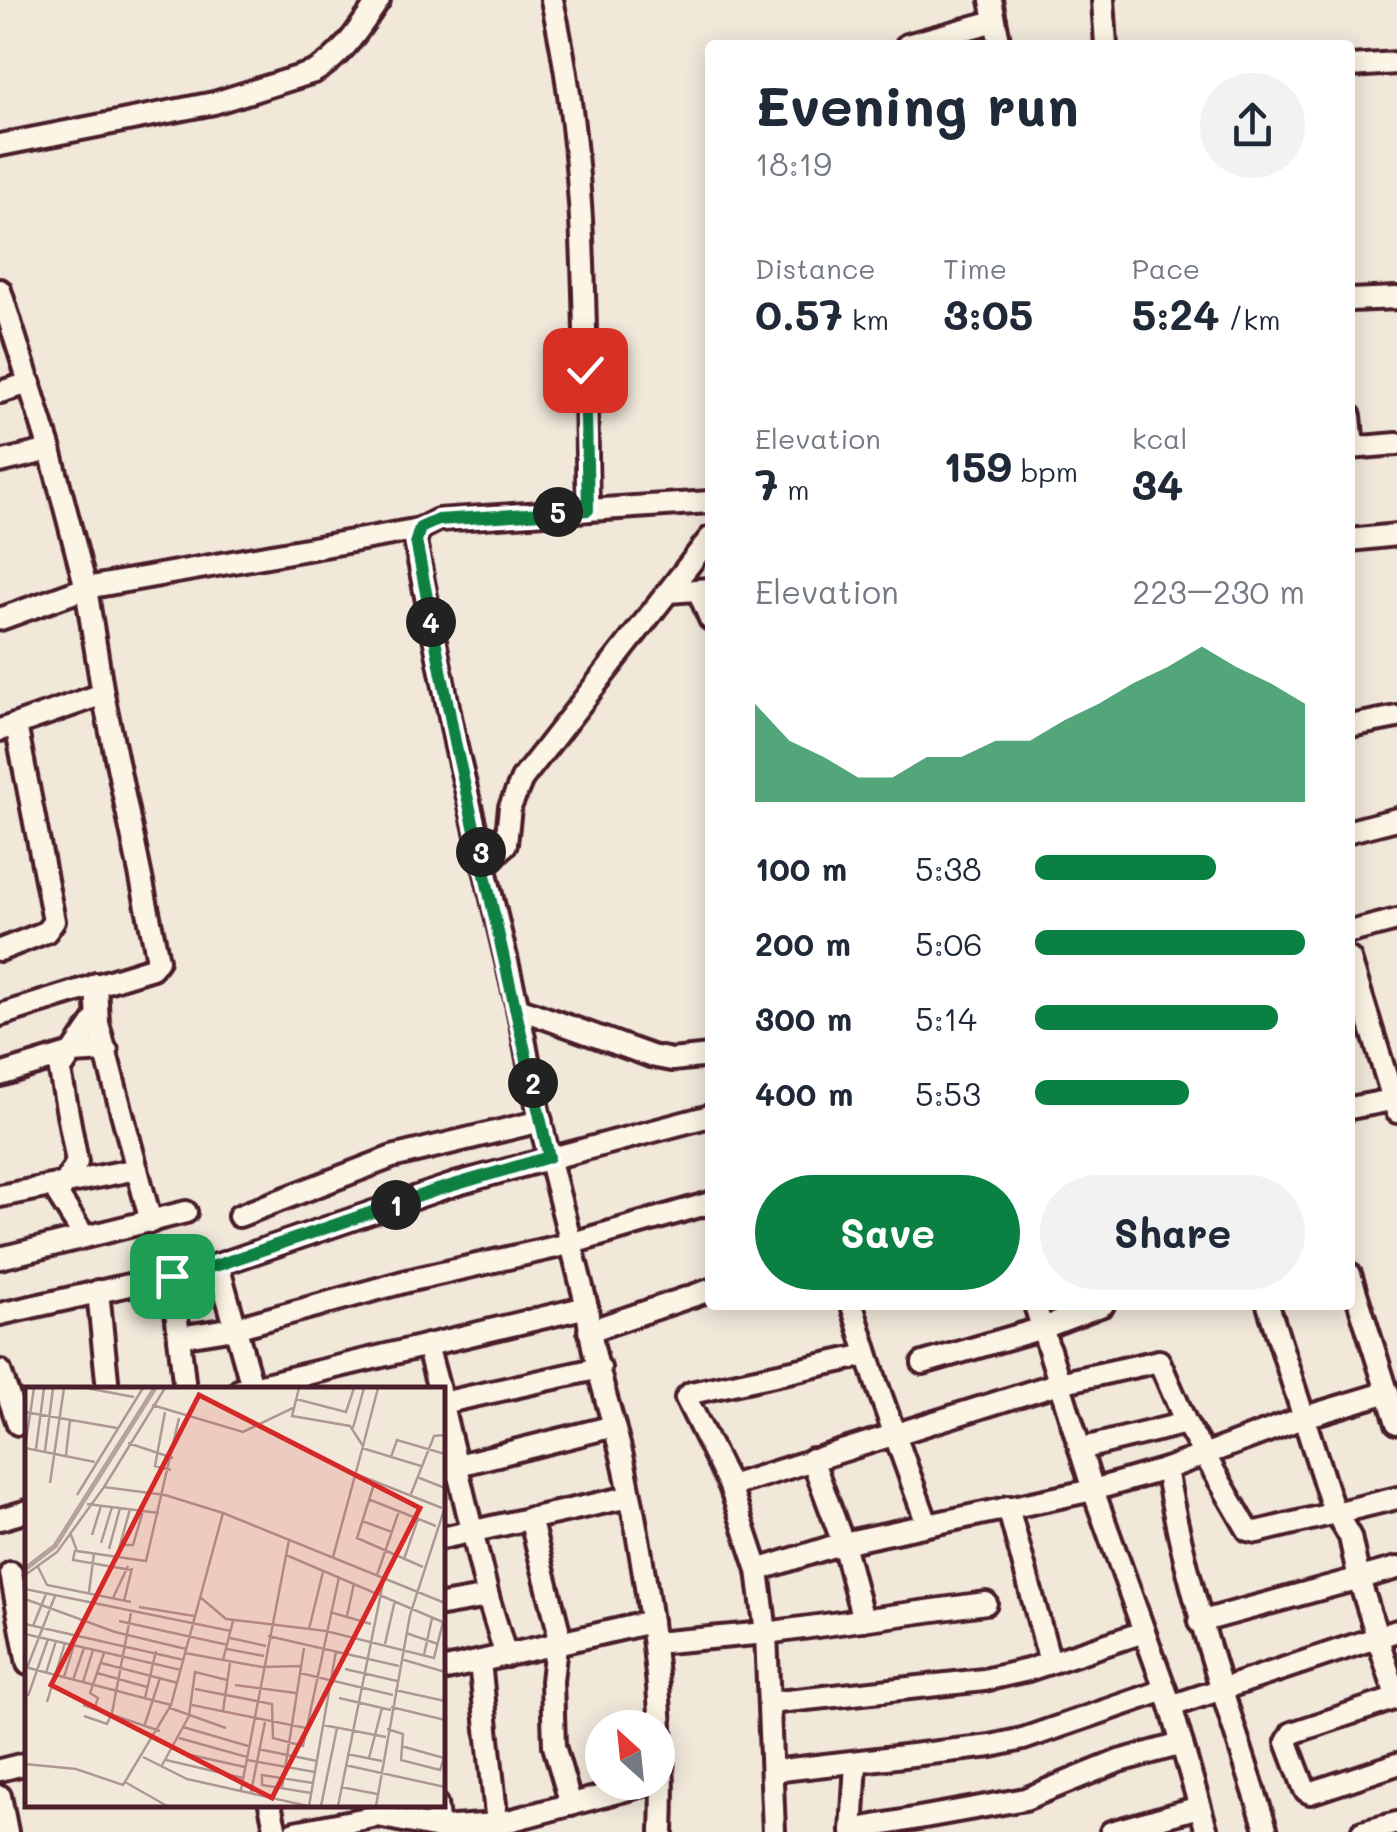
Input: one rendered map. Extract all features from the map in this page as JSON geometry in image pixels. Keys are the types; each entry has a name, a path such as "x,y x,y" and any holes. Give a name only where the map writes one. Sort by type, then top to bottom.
{"street":[{"path":"0,145 234,99 314,72 349,44 379,0"},
{"path":"552,0 568,93 581,230 588,510"},
{"path":"1103,0 1106,40"},
{"path":"919,40 993,10 999,40"},
{"path":"1355,66 1397,63"},
{"path":"0,290 50,450 86,588 103,694 158,960 152,968 0,1014"},
{"path":"1355,300 1397,298"},
{"path":"0,392 30,383"},
{"path":"1355,448 1396,451"},
{"path":"0,462 50,450"},
{"path":"0,619 86,588 420,528 438,520 705,502"},
{"path":"420,528 416,548 456,747 630,1497 654,1643 656,1710"},
{"path":"1355,539 1397,535"},
{"path":"484,867 506,844 510,807 522,780 705,544"},
{"path":"668,592 704,589"},
{"path":"0,950 46,932 54,921 8,728 103,694"},
{"path":"1355,725 1397,717"},
{"path":"1355,830 1397,819"},
{"path":"1355,931 1397,920"},
{"path":"1355,975 1396,1104 1355,1108"},
{"path":"96,984 97,1017 150,1222"},
{"path":"518,1008 651,1056 672,1060 705,1057"},
{"path":"84,1236 58,1197 76,1162 60,1074 97,1017"},
{"path":"0,1075 72,1053 107,1051"},
{"path":"0,1314 218,1265 437,1190 705,1117"},
{"path":"239,1216 392,1157 541,1121"},
{"path":"0,1196 138,1169"},
{"path":"179,1337 235,1328 407,1281 569,1244 705,1204"},
{"path":"0,1258 186,1212"},
{"path":"218,1265 248,1387"},
{"path":"172,1276 185,1387"},
{"path":"98,1290 108,1387"},
{"path":"1355,1290 1397,1423"},
{"path":"589,1331 705,1292"},
{"path":"252,1387 587,1306"},
{"path":"853,1310 928,1524"},
{"path":"1038,1310 1092,1490 1168,1698 1206,1832"},
{"path":"922,1363 1091,1310"},
{"path":"1270,1310 1335,1512 1350,1536 1359,1579 1397,1698 1292,1733 1287,1742 1305,1790 1310,1793 1397,1764"},
{"path":"428,1345 437,1387"},
{"path":"774,1832 766,1632 758,1570 730,1486 688,1406 688,1394 867,1356"},
{"path":"730,1486 1060,1383 1160,1361 1186,1422 1246,1528 1252,1532 1397,1498"},
{"path":"445,1403 600,1368"},
{"path":"0,1372 15,1424"},
{"path":"758,1570 843,1543 1092,1490 1166,1469 1305,1417 1388,1392"},
{"path":"1080,1450 1186,1422"},
{"path":"450,1468 614,1426"},
{"path":"445,1428 450,1468 473,1530 506,1656"},
{"path":"812,1459 843,1543 863,1620"},
{"path":"1166,1469 1199,1622 1267,1832"},
{"path":"445,1537 630,1497"},
{"path":"1008,1507 1050,1662"},
{"path":"0,1518 25,1512"},
{"path":"530,1518 558,1628 552,1682 554,1746 571,1805"},
{"path":"1199,1622 1397,1568"},
{"path":"13,1573 25,1646"},
{"path":"445,1604 488,1597"},
{"path":"654,1643 986,1602"},
{"path":"445,1669 651,1622"},
{"path":"773,1770 959,1752 1007,1742 1168,1698 1222,1689 1397,1631"},
{"path":"768,1703 945,1686 1011,1674 1144,1632"},
{"path":"480,1662 497,1824"},
{"path":"856,1762 852,1831 1025,1799 1120,1761 1182,1744"},
{"path":"0,1770 25,1764"},
{"path":"0,1796 4,1826"},
{"path":"295,1832 378,1818 439,1828 497,1824 589,1800"},
{"path":"660,1800 662,1832"},
{"path":"271,1807 276,1832"},
{"path":"436,1807 439,1828"},
{"path":"1111,1832 1199,1807"},
{"path":"1362,1832 1397,1823"}],"route":[{"path":"172,1276 218,1265 437,1190 549,1157 456,747 416,541 420,528 432,521 588,510 585,370"}]}
